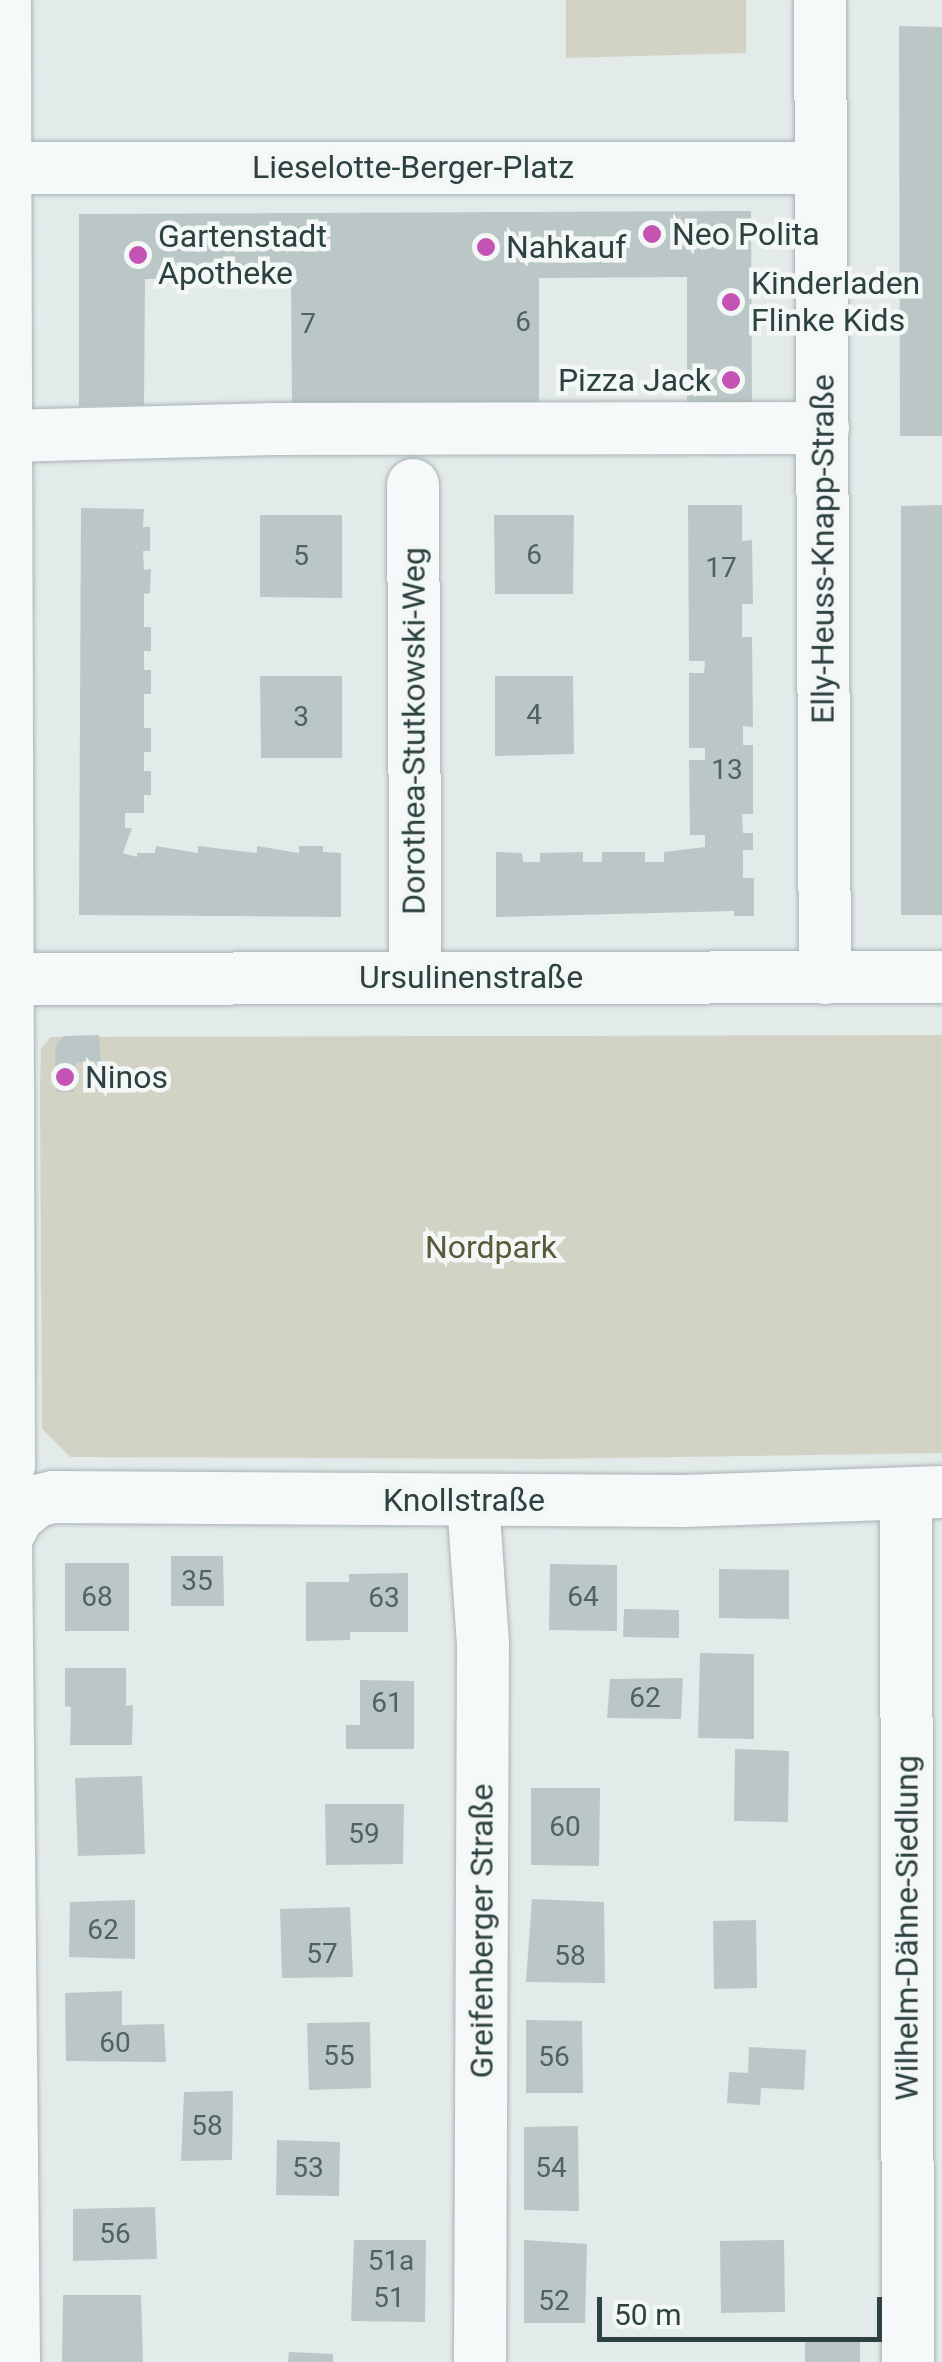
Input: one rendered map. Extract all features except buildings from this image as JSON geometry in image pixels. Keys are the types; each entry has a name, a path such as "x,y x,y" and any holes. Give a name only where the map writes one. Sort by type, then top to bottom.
{"street":[{"path":"4,1476 5,0"},
{"name":"Elly-Heuss-Knapp-Straße","path":"820,0 825,978"},
{"name":"Lieselotte-Berger-Platz","path":"6,168 820,168"},
{"path":"6,436 275,429 823,428"},
{"name":"Dorothea-Stutkowski-Weg","path":"413,485 416,977"},
{"name":"Ursulinenstraße","path":"5,979 942,977"},
{"name":"Knollstraße","path":"14,2362 6,1539 18,1516 37,1501 53,1497 683,1501 924,1493"},
{"name":"Wilhelm-Dähne-Siedlung","path":"908,2362 906,1720 924,1493"},
{"name":"Greifenberger Straße","path":"473,1501 483,1644 480,2362"}],"green space":[{"path":"566,0 746,0 746,53 566,58"},
{"name":"Nordpark","path":"942,1035 942,1453 542,1459 70,1457 42,1429 40,1091 41,1048 51,1037"}],"place":[{"name":"Neo Polita","path":"652,234"},
{"name":"Nahkauf","path":"486,247"},
{"name":"Gartenstadt Apotheke","path":"138,255"},
{"name":"Kinderladen Flinke Kids","path":"731,302"},
{"name":"Pizza Jack","path":"731,380"},
{"name":"Ninos","path":"65,1077"}]}
